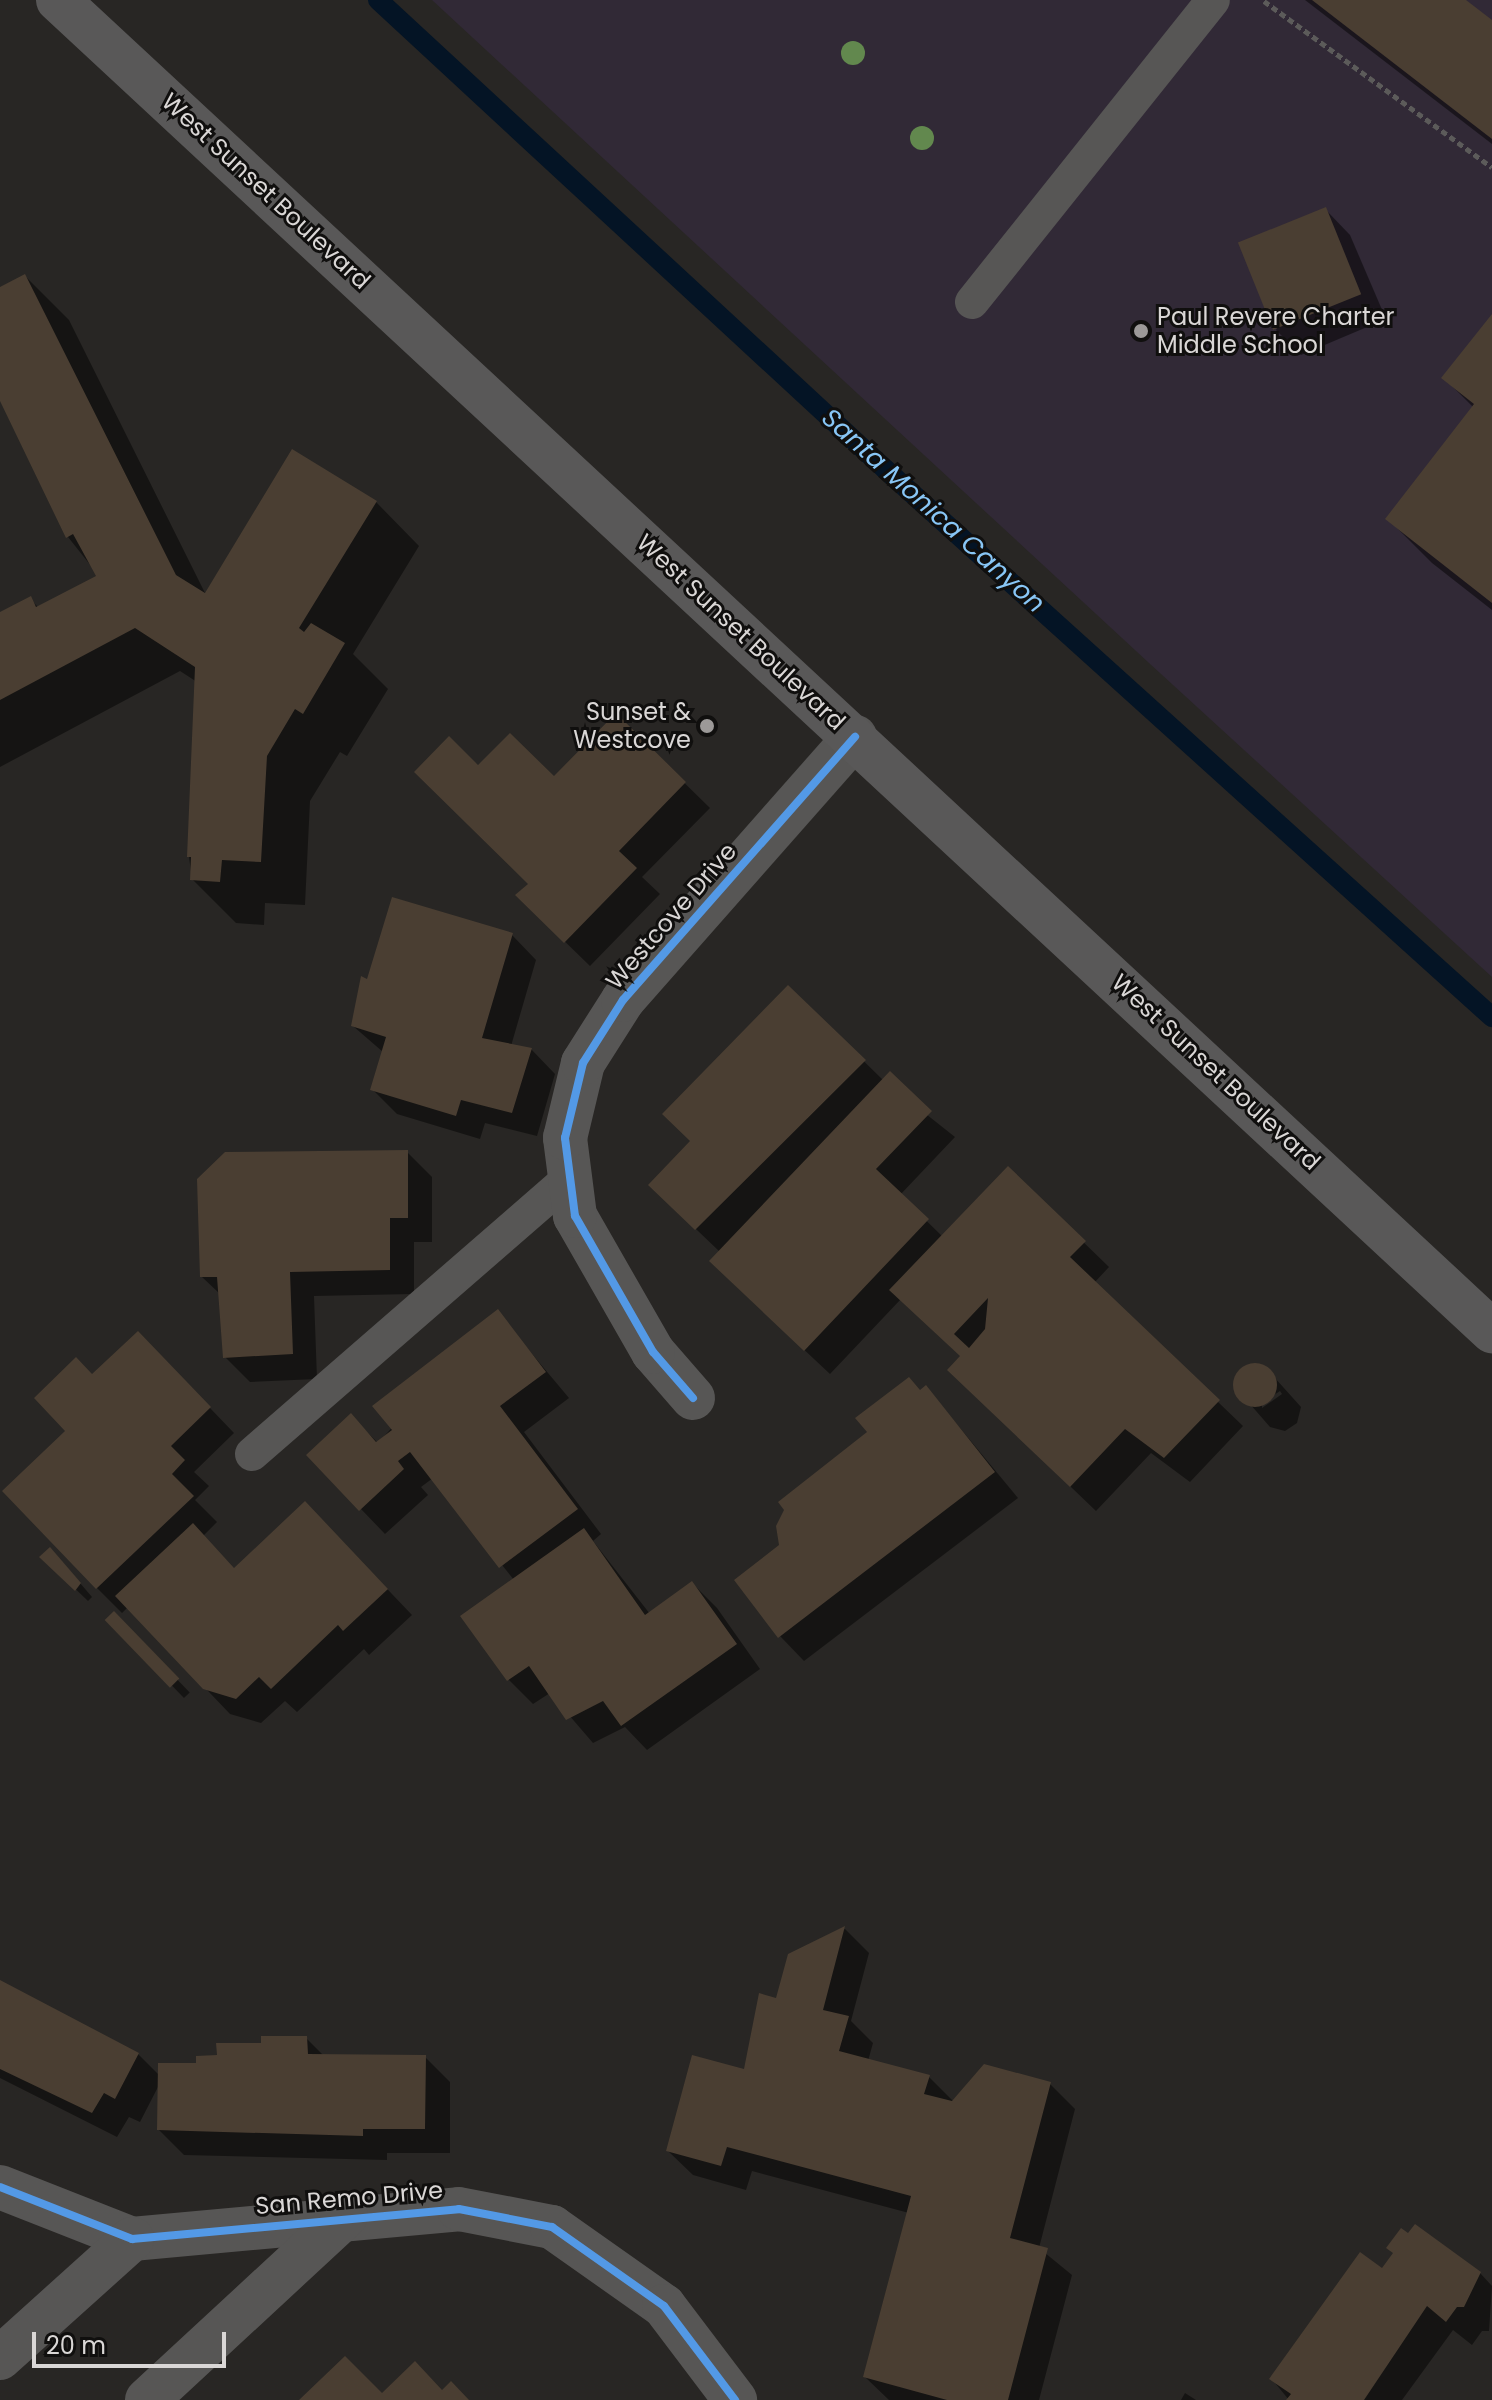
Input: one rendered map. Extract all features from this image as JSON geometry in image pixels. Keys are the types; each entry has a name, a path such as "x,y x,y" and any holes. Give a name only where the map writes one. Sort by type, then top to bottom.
{"main road":[{"name":"West Sunset Boulevard","path":"58,0 1492,1331"}],"street":[{"name":"Westcove Drive","path":"693,1398 653,1352 603,1271 575,1216 565,1138 583,1063 615,1012 855,737"},
{"name":"San Remo Drive","path":"0,2187 132,2239 346,2216 459,2209 552,2227 664,2306 735,2400"},
{"path":"147,2400 346,2216"},
{"path":"0,2358 132,2239"}],"lane":[{"path":"972,302 1213,0"},
{"path":"252,1454 571,1177"}],"path":[{"path":"1263,0 1492,167"}],"shaded area":[{"name":"Paul Revere Charter Middle School","path":"432,0 1492,0 1492,977 1149,663"}],"building":[{"path":"1312,0 1466,0 1492,20 1492,139"},
{"path":"1326,207 1361,294 1273,330 1238,243"},
{"path":"25,274 176,575 205,593 292,449 377,501 299,628 304,632 311,623 345,643 303,714 295,709 267,756 261,862 222,860 220,882 190,880 191,857 187,857 195,667 135,628 0,700 0,612 31,596 36,607 96,576 73,534 66,538 0,401 0,287"},
{"path":"1492,314 1492,603 1385,519 1474,404 1441,378"},
{"path":"616,713 686,782 619,851 637,868 564,943 515,895 528,884 414,772 449,736 478,765 510,733 554,776"},
{"path":"392,897 513,933 482,1038 532,1048 512,1113 461,1100 456,1116 370,1090 386,1037 351,1026 361,976 367,979"},
{"path":"788,985 866,1060 695,1230 648,1185 690,1141 662,1114"},
{"path":"890,1071 932,1111 876,1169 929,1219 804,1351 709,1261"},
{"path":"408,1150 408,1218 390,1218 390,1270 290,1272 293,1354 223,1358 217,1277 200,1277 197,1179 225,1152"},
{"path":"1008,1166 1086,1241 1070,1257 1220,1400 1164,1458 1125,1429 1070,1487 947,1370 960,1356 889,1290","holes":["988,1298 985,1329 969,1348 954,1334"]},
{"path":"498,1309 546,1372 500,1406 578,1509 499,1568 410,1452 398,1461 404,1469 359,1511 306,1455 351,1413 376,1442 392,1430 372,1406"},
{"path":"138,1331 211,1407 171,1446 185,1460 172,1474 194,1496 96,1589 2,1491 65,1431 34,1398 76,1357 92,1374"},
{"path":"1255,1363 1270,1370 1277,1385 1270,1400 1255,1407 1240,1400 1233,1385 1240,1370"},
{"path":"909,1377 920,1390 926,1385 995,1472 778,1638 734,1580 779,1545 776,1526 784,1510 778,1502 867,1432 855,1418"},
{"path":"305,1501 388,1589 343,1631 338,1625 271,1689 259,1677 236,1699 203,1689 115,1596 193,1523 234,1568"},
{"path":"584,1528 645,1615 692,1581 737,1644 621,1726 603,1701 566,1720 529,1666 507,1681 460,1616"},
{"path":"50,1547 81,1583 75,1591 39,1557"},
{"path":"114,1611 179,1679 170,1688 105,1620"},
{"path":"845,1926 823,2010 849,2016 839,2051 930,2075 924,2094 952,2101 984,2064 1051,2082 1010,2238 1048,2248 1008,2400 947,2400 863,2377 911,2196 727,2147 721,2166 666,2151 692,2055 744,2069 759,1993 776,1998 788,1954"},
{"path":"0,1980 139,2053 115,2099 104,2093 92,2113 0,2069"},
{"path":"261,2036 307,2036 308,2054 426,2055 425,2129 363,2129 363,2136 157,2130 158,2063 196,2063 196,2056 217,2055 216,2043 261,2043"},
{"path":"1415,2224 1481,2272 1464,2307 1457,2307 1446,2322 1427,2306 1364,2400 1286,2400 1291,2394 1269,2379 1360,2252 1382,2268 1393,2253 1386,2248 1401,2228 1408,2233"},
{"path":"345,2356 382,2393 415,2361 442,2390 451,2381 469,2400 299,2400"}],"waterway":[{"name":"Santa Monica Canyon","path":"378,0 885,469 1492,1017"}],"cycle path":[{"path":"693,1398 653,1352 575,1216 565,1138 583,1063 623,1000 855,737"},
{"path":"0,2187 132,2239 459,2209 552,2227 664,2306 735,2400"}],"place":[{"name":"Paul Revere Charter Middle School","path":"1141,331"},
{"name":"Sunset & Westcove","path":"707,726"}]}
